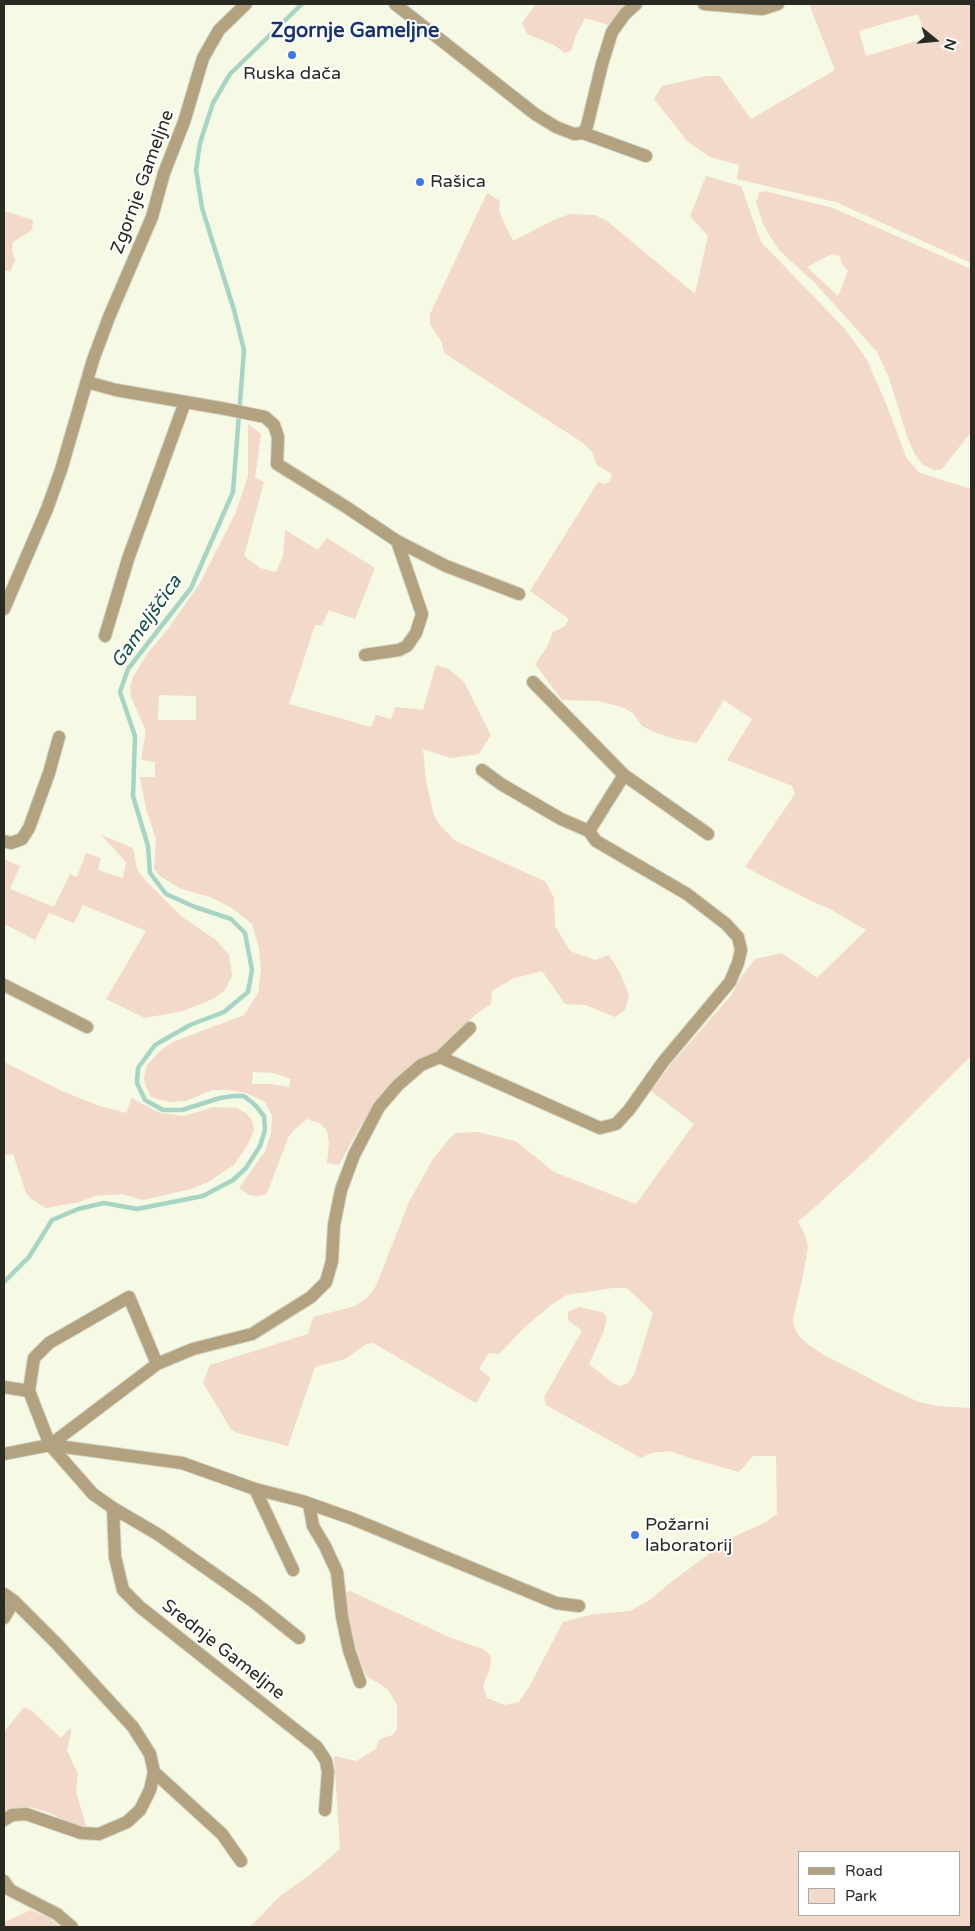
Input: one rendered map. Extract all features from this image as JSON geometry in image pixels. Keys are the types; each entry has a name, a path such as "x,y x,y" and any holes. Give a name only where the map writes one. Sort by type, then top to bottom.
{"street":[{"name":"Zgornje Gameljne","path":"4,609 47,509 61,470 103,333 152,217 164,173 184,122 203,58 220,30 246,4"},
{"path":"395,4 535,114 556,127 574,134 583,133 646,156"},
{"path":"583,133 587,126 612,32 625,14 636,4"},
{"path":"704,4 762,9 778,4"},
{"path":"87,382 116,390 253,414 265,418 274,425 278,437 277,464 397,541 446,566 519,594"},
{"path":"105,636 128,559 185,402"},
{"path":"364,655 399,650 407,646 416,633 422,614 397,541"},
{"path":"533,682 624,775 708,834"},
{"path":"4,841 11,843 22,839 29,828 60,737"},
{"path":"440,1058 600,1128 616,1124 629,1110 662,1062 730,982 741,950 738,937 726,924 687,894 596,841 588,831 501,784 482,770"},
{"path":"588,831 624,775"},
{"path":"4,985 86,1027"},
{"path":"50,1445 157,1364 193,1349 252,1334 311,1297 326,1282 332,1261 334,1226 341,1190 354,1155 379,1107 398,1085 421,1065 440,1058 470,1028"},
{"path":"157,1364 129,1297 49,1343 34,1358 29,1391 50,1445 93,1494 112,1508 159,1535 254,1602 299,1638"},
{"path":"4,1387 29,1391"},
{"path":"4,1454 50,1445 182,1464 302,1501 353,1519 556,1603 579,1606"},
{"path":"255,1488 293,1570"},
{"path":"309,1504 313,1526 337,1572 349,1650 360,1682"},
{"name":"Srednje Gameljne","path":"112,1508 115,1557 122,1590 140,1607 317,1747 326,1761 328,1772 326,1810"},
{"path":"4,1618 9,1598 57,1644 133,1727 150,1754 154,1772 150,1790 140,1810 127,1822 99,1834 81,1833 26,1814 12,1815 4,1820"},
{"path":"154,1772 222,1834 241,1861"},
{"path":"4,1881 10,1890 57,1914 72,1927"}],"green space":[{"path":"536,4 626,4 609,25 585,18 576,35 571,51 565,53 554,45 527,34 522,23"},
{"path":"809,4 971,4 971,263 836,202 737,179 739,165 710,157 688,142 654,99 662,86 707,76 720,76 751,119 835,70","holes":["918,14 926,38 866,56 859,31"]},
{"path":"706,176 741,186 761,242 845,329 867,360 907,459 920,473 971,489 971,1056 867,1159 798,1221 808,1246 793,1319 794,1327 799,1336 810,1346 890,1389 919,1402 937,1406 971,1408 971,1927 250,1927 280,1896 310,1875 340,1849 334,1756 356,1761 376,1749 378,1741 393,1735 397,1729 397,1705 390,1693 386,1688 366,1676 349,1628 345,1593 350,1591 451,1638 483,1649 490,1655 491,1664 483,1687 487,1698 504,1705 519,1702 529,1687 563,1622 594,1614 630,1611 650,1600 671,1582 731,1538 766,1522 777,1514 776,1456 753,1456 739,1472 670,1451 651,1453 641,1458 546,1405 544,1397 582,1331 568,1320 568,1312 579,1307 602,1312 607,1317 604,1331 589,1364 619,1386 628,1383 634,1375 653,1313 627,1288 613,1288 567,1295 551,1305 526,1326 499,1354 489,1353 479,1369 491,1378 476,1403 373,1343 366,1344 345,1359 315,1367 288,1446 237,1433 231,1429 203,1383 210,1365 308,1334 313,1317 355,1306 368,1297 376,1286 409,1202 433,1159 456,1133 477,1132 517,1142 554,1172 636,1204 694,1124 651,1091 671,1064 730,997 742,976 755,959 782,953 817,978 866,930 828,908 745,867 795,794 792,786 727,760 752,719 724,700 697,743 675,739 642,726 633,713 622,707 598,701 562,700 535,664 547,647 553,632 564,627 569,619 530,591 598,482 605,484 610,481 612,474 597,465 592,452 583,443 444,353 442,343 430,324 430,314 487,193 500,201 499,210 513,241 570,214 595,215 607,221 695,294 708,236 690,216"},
{"path":"765,191 833,208 971,269 971,432 942,469 935,470 923,465 915,455 907,436 889,378 877,352 815,283 779,250 769,235 756,202 759,193","holes":["832,254 840,256 842,264 848,271 838,296 807,267"]},
{"path":"7,212 33,220 32,230 13,242 12,250 15,260 10,272 4,270 4,213"},
{"path":"248,424 261,434 255,478 264,482 244,556 260,568 276,572 283,556 285,530 318,550 327,538 375,568 355,619 329,610 322,625 315,625 289,704 371,727 376,715 391,719 395,707 423,710 436,665 449,669 464,682 491,735 479,754 451,758 423,749 426,781 434,815 439,824 454,840 546,882 554,898 555,926 570,951 595,960 609,955 620,973 629,995 625,1010 615,1017 585,1005 565,1004 542,971 514,978 492,991 491,1004 475,1015 441,1050 372,1110 361,1125 339,1165 327,1163 329,1143 327,1131 320,1123 307,1119 289,1136 265,1195 257,1196 249,1195 239,1188 265,1151 271,1133 272,1116 265,1102 246,1093 230,1090 212,1090 186,1101 169,1102 151,1097 145,1084 144,1078 147,1065 160,1051 173,1042 244,1015 258,993 261,969 259,948 252,924 232,908 210,897 181,889 160,876 154,869 156,839 146,809 140,777 155,777 155,762 141,760 145,729 131,697 130,687 133,677 148,653 168,629 200,583 235,514 248,476","holes":["159,695 196,696 196,720 158,720","253,1072 274,1073 291,1079 289,1087 252,1084"]},
{"path":"101,835 133,848 137,869 146,881 182,917 216,940 229,955 232,976 225,990 215,998 183,1011 145,1018 106,999 146,931 83,905 74,923 49,913 35,940 4,924 4,859 20,866 10,889 54,907 70,874 77,877 86,853 101,858 98,870 123,878 126,862"},
{"path":"4,1062 64,1092 100,1106 126,1113 132,1097 160,1113 185,1116 213,1107 237,1108 246,1113 252,1120 254,1130 248,1144 234,1165 208,1182 191,1189 143,1200 122,1194 95,1196 79,1202 46,1208 30,1198 26,1193 13,1154 4,1155"},
{"path":"24,1707 32,1711 61,1738 70,1728 71,1733 67,1750 78,1774 76,1792 87,1829 33,1808 22,1807 4,1811 4,1732"},
{"path":"31,1910 51,1919 61,1927 4,1927 4,1922"}],"waterway":[{"name":"Gameljščica","path":"4,1282 29,1257 52,1220 78,1209 104,1203 137,1209 203,1196 233,1180 246,1168 260,1146 265,1130 264,1116 244,1096 220,1098 182,1110 163,1110 145,1100 137,1083 138,1068 155,1045 190,1025 224,1012 248,992 252,970 245,933 231,919 195,907 166,894 150,873 148,846 133,796 135,736 120,692 128,669 191,588 233,492 244,350 234,310 202,208 196,170 200,143 213,103 230,74 302,4"}],"place":[{"name":"Ruska dača","path":"292,55"},
{"name":"Rašica","path":"420,182"},
{"name":"Požarni laboratorij","path":"635,1535"}],"district":[{"name":"Zgornje Gameljne","path":"355,32"}]}
